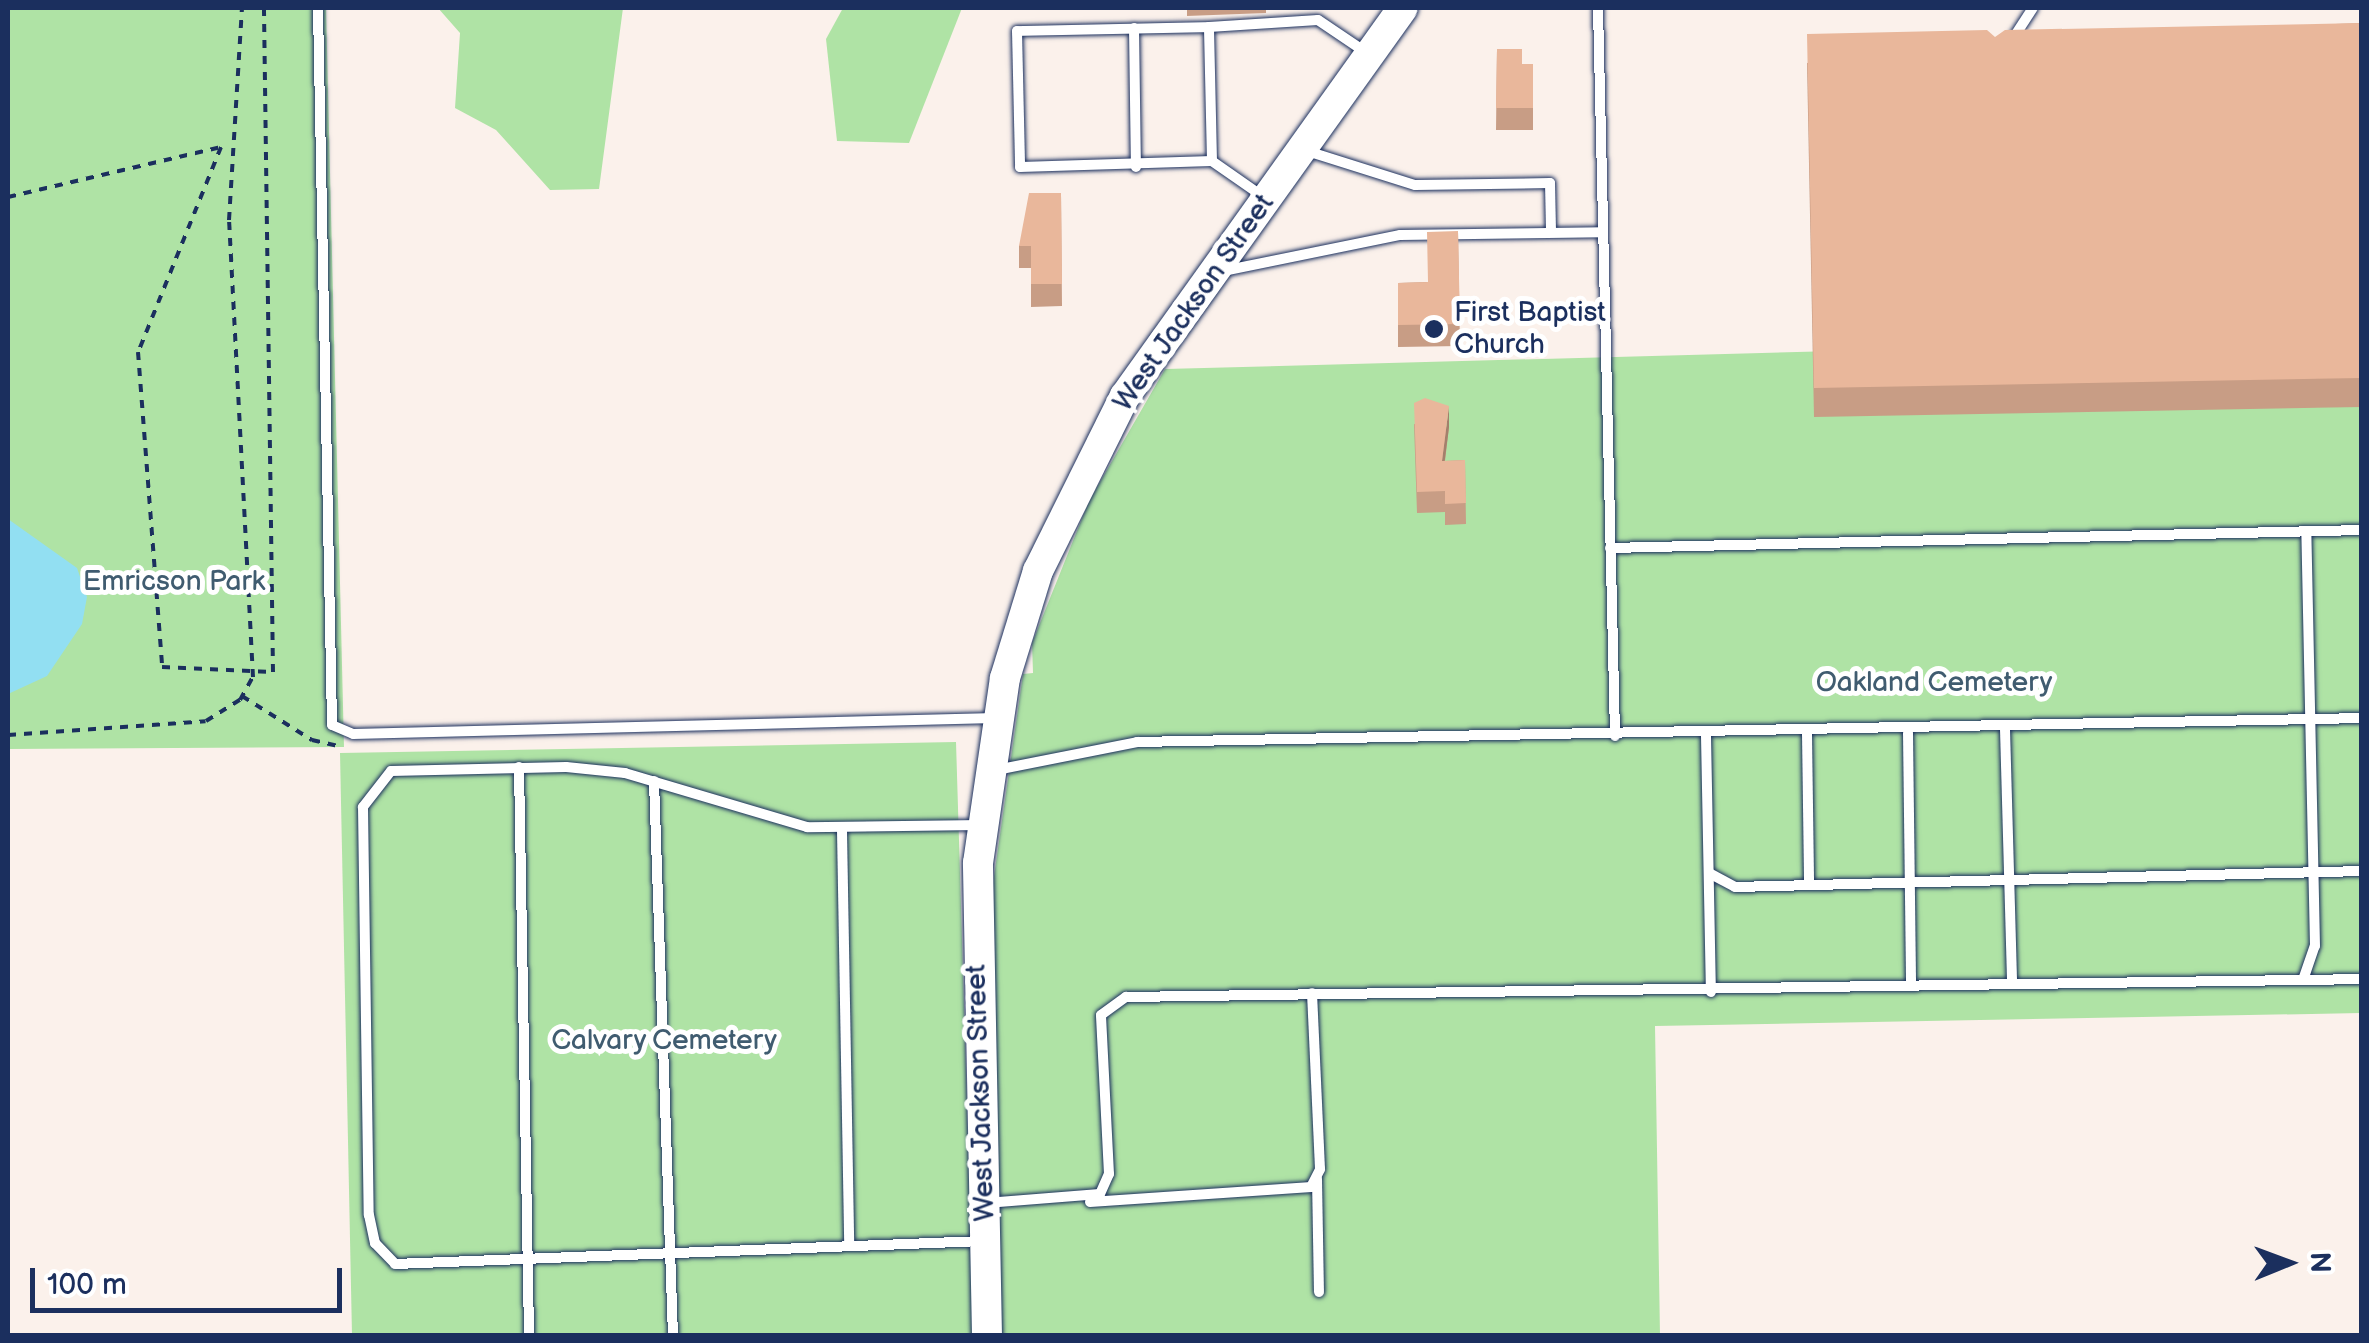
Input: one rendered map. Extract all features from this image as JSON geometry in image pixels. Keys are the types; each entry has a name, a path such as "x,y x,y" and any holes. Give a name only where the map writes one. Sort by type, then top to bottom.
{"street":[{"name":"West Jackson Street","path":"987,1336 975,937 982,824 998,718 1038,571 1125,396 1403,8"}],"lane":[{"path":"318,8 332,725 353,734 998,718"},
{"path":"1292,8 1293,21"},
{"path":"1598,8 1615,736"},
{"path":"1995,58 2033,8"},
{"path":"1266,198 1212,161 1136,167 1020,167 1017,31 1209,27 1318,20 1369,54"},
{"path":"1209,27 1212,161"},
{"path":"1134,28 1136,167"},
{"path":"1302,149 1415,185 1550,183 1551,232"},
{"path":"1212,274 1400,234 1603,232"},
{"path":"1610,548 2362,530"},
{"path":"2303,980 2314,946 2306,533"},
{"path":"989,771 1122,743 1908,732 2362,718"},
{"path":"2005,729 2012,982"},
{"path":"1908,732 1912,984"},
{"path":"1806,734 1808,885"},
{"path":"1706,736 1711,992"},
{"path":"519,768 529,1336"},
{"path":"982,824 842,831 738,814 654,781 592,768 390,771 367,794 368,1176 371,1229 395,1264 528,1265 668,1251 986,1241"},
{"path":"654,781 673,1336"},
{"path":"842,831 849,1245"},
{"path":"1708,873 1725,887 2362,871"},
{"path":"1084,1202 1100,1194 1109,1174 1105,1007 1126,998 2362,979"},
{"path":"1312,994 1319,1292"},
{"path":"985,1203 1293,1195 1317,1178"}],"path":[{"path":"8,734 206,721 240,700 253,671 229,220 242,8"},
{"path":"8,197 221,146 138,352 162,668 273,672 264,8"}],"green space":[{"name":"Emricson Park","path":"8,8 326,8 344,747 8,749"},
{"path":"438,8 623,8 599,189 550,190 496,130 455,108 460,33"},
{"path":"843,8 962,8 909,143 837,141 826,39"},
{"name":"Oakland Cemetery","path":"2361,337 2361,1013 1655,1026 1660,1335 997,1336 985,939 1023,674 1033,673 1032,643 1089,501 1165,369"},
{"name":"Calvary Cemetery","path":"956,742 974,1335 352,1335 340,753"}],"water":[{"path":"8,519 77,568 87,597 82,624 47,676 8,694"}],"building":[{"path":"2362,23 2362,378 1814,388 1807,34 1987,30 1995,37 2005,30"},
{"path":"1497,49 1522,49 1522,64 1533,64 1533,108 1496,108"},
{"path":"1029,193 1061,193 1062,284 1031,284 1031,246 1019,246"},
{"path":"1458,231 1460,324 1398,325 1398,283 1428,282 1427,232"},
{"path":"1425,398 1449,406 1442,461 1465,460 1466,503 1445,504 1445,491 1417,492 1414,403"}],"place":[{"name":"First Baptist Church","path":"1434,329"}]}
